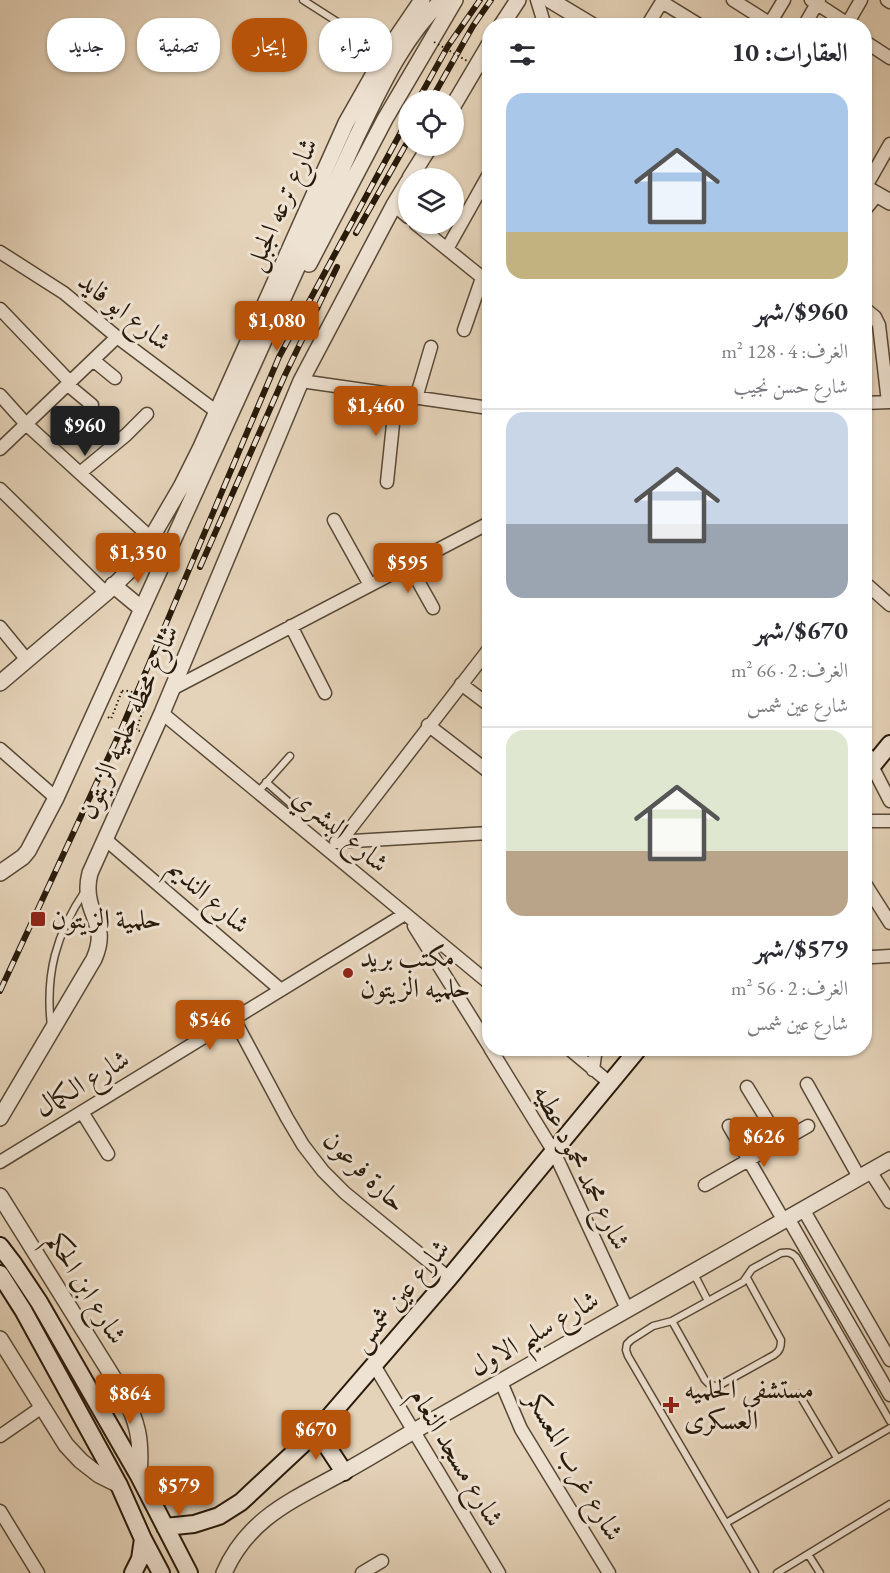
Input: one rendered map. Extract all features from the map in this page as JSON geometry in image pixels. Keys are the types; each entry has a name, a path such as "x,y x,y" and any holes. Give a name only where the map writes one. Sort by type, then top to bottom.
{"main road":[{"path":"872,761 890,744"},
{"name":"شارع عين شمس","path":"165,1527 194,1524 219,1516 241,1502 317,1431 554,1152 632,1056"},
{"path":"0,1246 39,1302 139,1476"},
{"path":"0,1274 23,1310 120,1485 143,1539 161,1573"},
{"path":"317,1431 344,1472"},
{"name":"شارع ابن الحكم","path":"139,1476 189,1573"},
{"path":"133,1573 140,1559 143,1539"}],"street":[{"path":"426,6 442,0"},
{"name":"شارع ترعه الجبل","path":"246,380 296,291 385,119 455,0"},
{"path":"506,18 518,0"},
{"path":"537,0 543,18"},
{"path":"550,0 580,18"},
{"path":"558,0 588,18"},
{"path":"733,0 748,4 765,18"},
{"path":"775,18 784,0"},
{"path":"851,18 861,0"},
{"path":"652,18 662,1 689,18"},
{"path":"808,18 815,1 838,18"},
{"name":"شارع ترعه الجبل","path":"392,46 426,6"},
{"name":"شارع محطه حلميه الزيتون","path":"0,873 28,851 56,798 356,138 386,76 426,6"},
{"path":"872,46 890,58"},
{"path":"462,90 482,57"},
{"name":"شارع ترعه الجبل","path":"0,682 110,589 139,559 181,487 217,412 346,123 375,72"},
{"path":"874,193 890,144"},
{"path":"447,249 482,186"},
{"name":"شارع محطه حلميه الزيتون","path":"87,888 90,873 162,713 301,381 398,198"},
{"path":"394,205 398,208"},
{"path":"428,234 482,278"},
{"name":"شارع ابو فايد","path":"0,252 64,293 117,337 217,412"},
{"path":"464,330 482,290"},
{"path":"0,309 92,405"},
{"path":"872,314 879,325 889,402 872,403"},
{"path":"0,449 117,337"},
{"path":"416,398 431,347"},
{"path":"93,360 115,378"},
{"path":"301,381 482,407"},
{"path":"0,395 26,424 151,538"},
{"path":"387,482 396,395"},
{"path":"80,473 119,442 147,414"},
{"path":"0,489 110,589 142,609"},
{"path":"334,520 370,585"},
{"path":"172,689 482,528"},
{"path":"410,565 433,608"},
{"path":"872,589 890,605"},
{"path":"291,626 325,693"},
{"path":"0,627 27,660"},
{"path":"340,842 482,657"},
{"path":"461,684 482,700"},
{"name":"شارع البشري","path":"162,713 482,977"},
{"path":"429,725 482,767"},
{"path":"0,749 56,798"},
{"path":"872,769 890,801"},
{"path":"872,821 890,821"},
{"path":"320,844 482,832"},
{"name":"شارع النديم","path":"105,839 281,990"},
{"path":"0,1118 100,947 100,934 87,888"},
{"path":"872,895 890,923"},
{"name":"شارع الكمال","path":"0,1162 234,1018 407,916"},
{"name":"شارع محمد محمود عطيه","path":"407,916 482,1034"},
{"path":"872,957 890,956"},
{"name":"حارة فرعون","path":"234,1018 303,1145 323,1171 345,1193 448,1278"},
{"name":"شارع محمد محمود عطيه","path":"495,1056 554,1152 627,1309"},
{"path":"577,1056 610,1083"},
{"path":"593,1070 595,1056"},
{"path":"807,1083 865,1174 890,1202"},
{"path":"747,1087 780,1141"},
{"path":"82,1112 108,1154"},
{"path":"729,1126 890,1395"},
{"path":"705,1185 808,1126"},
{"name":"شارع سليم الاول","path":"224,1573 249,1533 280,1507 890,1160"},
{"name":"شارع ابن الحكم","path":"2,1202 132,1410 141,1454 139,1476"},
{"path":"803,1209 890,1360"},
{"path":"0,1339 66,1445 99,1475 120,1485"},
{"name":"شارع مسجد النعام","path":"374,1365 494,1571"},
{"name":"شارع غرب المعسكر","path":"501,1382 520,1429 609,1573"},
{"path":"0,1436 42,1407"},
{"path":"0,1511 38,1573"},
{"path":"363,1573 382,1561"}],"lane":[{"path":"303,0 331,18"},
{"path":"257,792 290,756"},
{"path":"266,782 291,804"},
{"path":"51,1030 49,988 54,955 62,931 87,888"},
{"path":"755,1573 634,1366 626,1350 627,1344 653,1326 672,1321 743,1282 752,1269 781,1253 792,1253 890,1421"},
{"path":"693,1272 708,1301"},
{"path":"672,1321 705,1380 714,1386 720,1385 779,1351 781,1346 781,1340 747,1278"},
{"path":"799,1394 837,1458"},
{"path":"726,1523 890,1428"},
{"path":"777,1573 890,1504"},
{"path":"808,1554 820,1573"}],"path":[{"path":"434,42 467,62"},
{"path":"111,719 122,691 127,690 146,702 136,730"}],"railway":[{"path":"424,90 448,46 480,0"},
{"path":"437,90 473,26 491,0"},
{"path":"0,991 121,730 279,357 398,137"},
{"path":"356,233 400,156"},
{"path":"200,567 285,375 337,267"}],"place":[{"name":"حلمية الزيتون","path":"38,919"},
{"name":"مكتب بريد حلميه الزيتون","path":"348,973"},
{"name":"مستشفى الحلميه العسكرى","path":"671,1405"}]}
